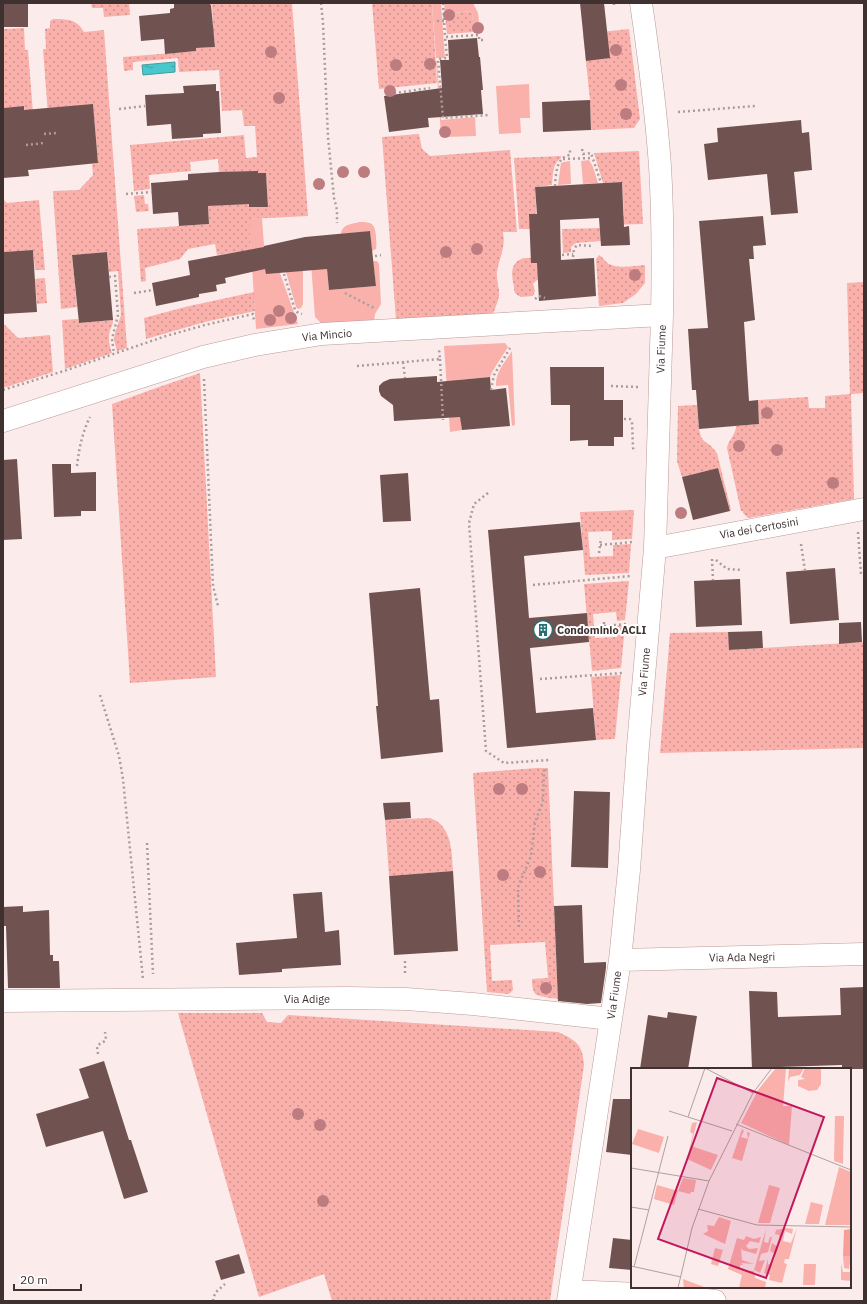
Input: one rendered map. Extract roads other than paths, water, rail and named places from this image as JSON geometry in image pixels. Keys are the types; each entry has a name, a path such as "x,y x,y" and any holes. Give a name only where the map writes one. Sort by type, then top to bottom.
{"street":[{"name":"Via Fiume","path":"569,1296 620,960 629,870 638,746 645,545 662,315 663,277 660,167 652,82 641,3"},
{"name":"Via Mincio","path":"3,421 202,357 255,345 322,334 662,315"},
{"name":"Via dei Certosini","path":"645,545 861,518"},
{"name":"Via Ada Negri","path":"620,960 864,954"},
{"name":"Via Adige","path":"3,1001 347,998 406,999 473,1004 611,1019"},
{"path":"569,1296 661,1295 714,1301"}],"water":[{"path":"175,62 175,72 143,75 142,65"}],"place":[{"name":"Condominio ACLI","path":"543,630"}]}
